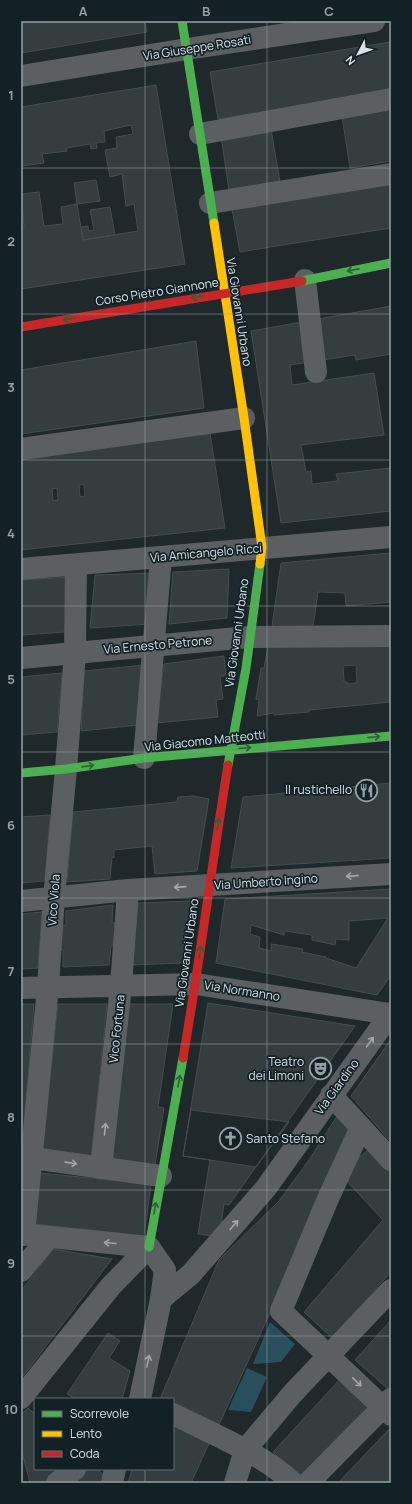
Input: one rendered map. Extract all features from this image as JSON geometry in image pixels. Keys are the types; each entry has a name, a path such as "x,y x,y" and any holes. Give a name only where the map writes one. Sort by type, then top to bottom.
{"street":[{"name":"Via Giovanni Urbano","path":"149,1247 196,984 209,885 230,750 246,668 262,547 244,418 182,21"},
{"name":"Via Giuseppe Rosati","path":"21,76 374,21"},
{"path":"200,134 391,100"},
{"path":"210,203 391,174"},
{"name":"Corso Pietro Giannone","path":"21,327 305,280 391,263"},
{"path":"305,280 316,372"},
{"path":"21,449 244,418"},
{"name":"Via Amicangelo Ricci","path":"21,569 391,536"},
{"path":"144,758 161,557"},
{"name":"Vico Viola","path":"23,1235 32,1158 48,987 54,897 66,770 74,653 76,565"},
{"name":"Via Ernesto Petrone","path":"21,658 249,637 391,636"},
{"name":"Via Giacomo Matteotti","path":"21,773 66,770 144,758 391,736"},
{"name":"Via Umberto Ingino","path":"21,901 128,890 391,874"},
{"name":"Vico Fortuna","path":"101,1168 122,986 128,890"},
{"name":"Via Normanno","path":"21,988 196,984 391,1013"},
{"name":"Via Giardino","path":"161,1300 191,1274 266,1188 391,1013"},
{"path":"331,1095 360,1127 390,1155"},
{"path":"308,1483 388,1407 328,1356 281,1311 327,1200 360,1127"},
{"path":"32,1158 161,1176"},
{"path":"23,1235 149,1247 165,1270 161,1300 141,1398"},
{"path":"21,1271 49,1237"},
{"path":"21,1398 111,1286 149,1247"},
{"path":"235,1483 245,1450 293,1393 391,1290"},
{"path":"174,1414 245,1450 288,1479"},
{"path":"57,1483 74,1470"},
{"path":"112,1483 116,1470"}],"shaded area":[{"path":"270,1322 295,1344 281,1362 253,1364"},
{"path":"247,1368 267,1377 251,1412 228,1410"}],"building":[{"path":"21,21 145,21 147,32 21,53"},
{"path":"390,42 391,91 218,119 210,72"},
{"path":"156,85 185,264 21,289 21,228 24,227 21,194 39,192 44,226 63,224 61,207 77,204 83,240 138,231 134,204 126,206 122,174 110,177 105,150 117,148 116,137 133,134 131,125 104,131 105,142 96,143 97,148 91,149 90,144 66,148 67,151 42,154 44,163 22,166 21,107"},
{"path":"391,108 391,161 350,168 342,116"},
{"path":"271,129 280,182 229,190 221,136"},
{"path":"96,180 100,201 77,204 74,183"},
{"path":"391,182 391,228 240,252 232,209"},
{"path":"110,207 115,235 83,240 81,227 88,226 89,231 94,230 90,210"},
{"path":"391,306 391,354 356,360 355,355 290,365 292,385 374,373 384,435 301,445 306,472 311,471 312,484 338,481 336,474 391,468 391,511 281,523 251,331"},
{"path":"196,341 204,408 21,434 21,370"},
{"path":"210,433 225,528 21,550 21,460","holes":["84,484 85,496 80,497 79,485","57,488 58,500 53,501 52,489"]},
{"path":"391,553 391,602 346,606 345,593 318,592 312,635 271,633 281,563"},
{"path":"229,569 227,618 169,624 173,572"},
{"path":"153,573 149,624 90,628 95,575"},
{"path":"69,577 66,632 21,635 21,580"},
{"path":"269,641 391,641 391,702 309,710 309,712 274,715 273,713 257,716 259,700 256,699 261,668 264,668","holes":["356,665 357,683 348,684 347,682 344,682 343,666"]},
{"path":"224,656 226,676 220,676 223,699 216,700 218,717 156,723 164,664"},
{"path":"145,665 139,725 81,731 84,671"},
{"path":"62,673 57,732 21,735 21,677"},
{"path":"391,783 391,858 231,868 243,797"},
{"path":"193,796 209,799 197,871 155,874 152,846 114,850 110,879 67,882 73,812 177,802 178,797"},
{"path":"50,815 45,881 21,883 21,817"},
{"path":"391,889 391,975 377,995 216,963 225,899","holes":["388,918 356,968 326,957 302,952 303,949 271,944 271,951 259,948 260,937 250,934 251,925 284,935 284,931 312,935 312,940 335,945 336,939 349,940 349,921"]},
{"path":"192,901 182,963 132,965 138,903"},
{"path":"113,905 112,923 118,923 116,945 111,946 109,965 63,967 63,950 58,950 61,926 66,925 66,911"},
{"path":"42,912 38,968 21,969 21,914"},
{"path":"208,1003 355,1026 229,1205 224,1204 220,1233 213,1236 198,1234 210,1160 183,1156"},
{"path":"21,1004 34,1004 21,1161"},
{"path":"58,1004 107,1004 91,1159 42,1153"},
{"path":"129,1004 173,1004 158,1107 164,1108 155,1165 112,1160"},
{"path":"391,1039 391,1138 389,1140 351,1096"},
{"name":"Santo Stefano","path":"191,1110 289,1122 256,1167 183,1156"},
{"path":"337,1116 353,1131 218,1427 174,1405 174,1398 160,1398 219,1260 279,1201 309,1160"},
{"path":"370,1148 391,1172 391,1272 332,1338 304,1312 383,1220 344,1178 355,1161"},
{"path":"40,1173 151,1184 144,1236 35,1224"},
{"path":"53,1249 112,1259 21,1379 21,1291"},
{"path":"391,1320 391,1386 388,1389 355,1360"},
{"path":"108,1333 120,1341 109,1358 130,1371 122,1398 74,1398 67,1394"},
{"path":"342,1377 371,1405 300,1478 273,1452"},
{"path":"28,1408 34,1413 34,1470 60,1470 43,1483 30,1483 21,1448 21,1415"},
{"path":"174,1420 211,1439 191,1483 128,1483 132,1470 174,1470"},
{"path":"390,1428 391,1483 338,1483"},
{"path":"88,1470 98,1470 108,1479 107,1483 72,1483"}],"traffic: fast":[{"path":"182,21 214,223"},
{"path":"302,281 391,263"},
{"path":"228,765 246,668 260,564"},
{"path":"21,773 66,769 144,758 391,736"},
{"path":"149,1247 183,1058"}],"traffic: slow":[{"path":"214,223 262,547 260,564"}],"traffic: jam":[{"path":"21,327 302,281"},
{"path":"183,1058 228,765"}],"place":[{"name":"Il rustichello","path":"367,790"},
{"name":"Teatro dei Limoni","path":"320,1069"},
{"name":"Santo Stefano","path":"231,1139"}]}
